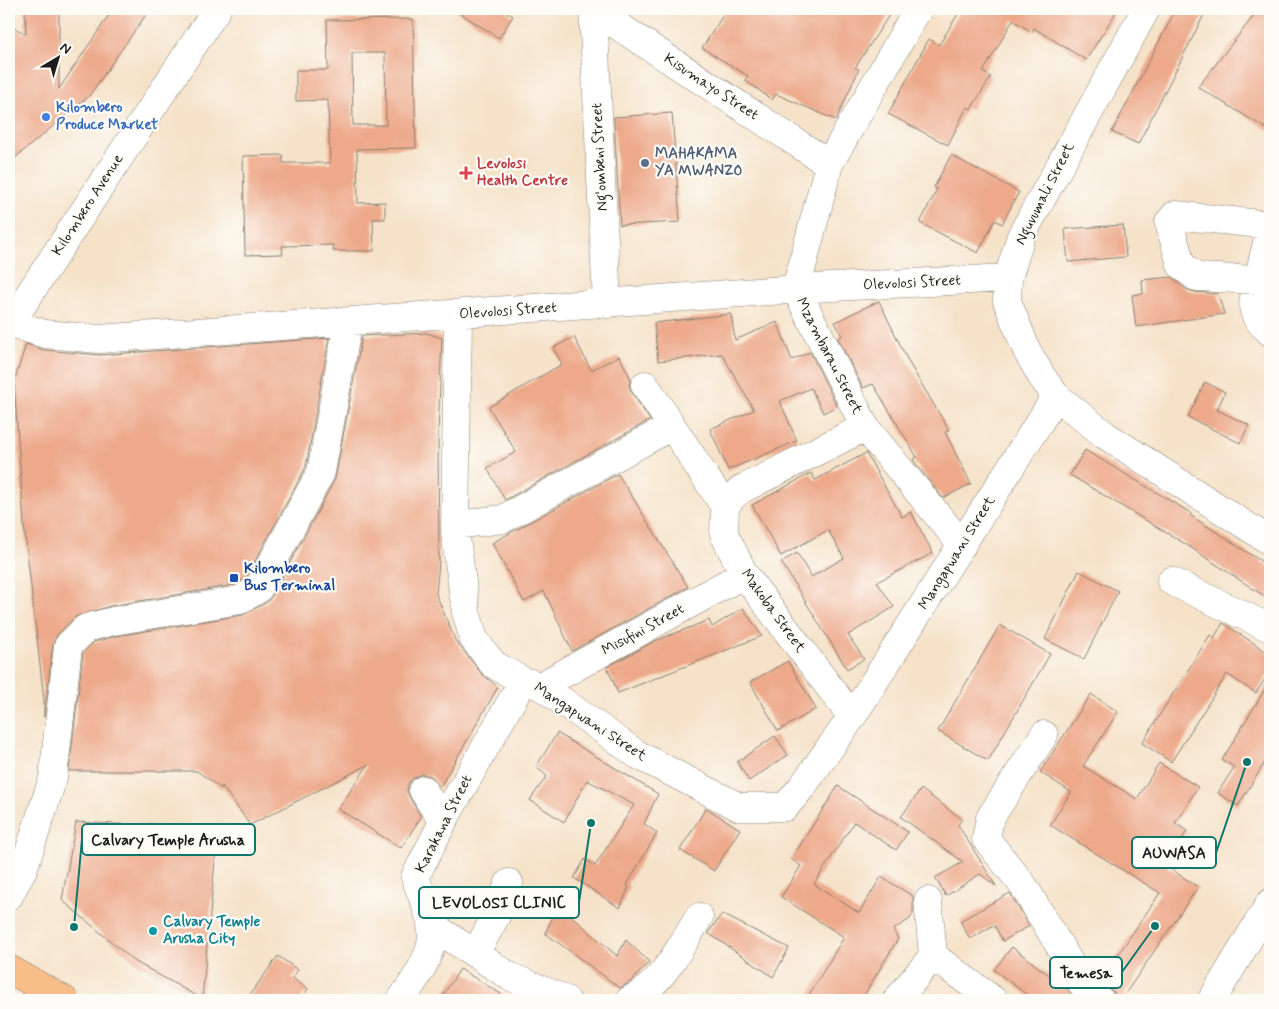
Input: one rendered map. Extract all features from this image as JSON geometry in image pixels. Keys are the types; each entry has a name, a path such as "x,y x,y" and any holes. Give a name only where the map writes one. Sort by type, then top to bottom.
{"main road":[{"path":"9,969 64,1000"}],"street":[{"name":"Kilombero Avenue","path":"10,324 217,9"},
{"name":"Kisumayo Street","path":"593,9 829,164"},
{"name":"Ng'ombeni Street","path":"593,9 607,304"},
{"name":"Mzambarau Street","path":"918,9 829,164 796,289 865,426 962,545"},
{"name":"Nguvumali Street","path":"1146,9 1021,236 1008,278 1007,301 1017,332 1042,377 1056,396 1105,435 1270,541"},
{"name":"Olevolosi Street","path":"10,324 45,334 99,339 348,323 796,289 1008,278"},
{"path":"1264,283 1252,305 1257,321 1270,332"},
{"name":"Mangapwani Street","path":"458,315 455,525 459,571 466,612 474,639 493,664 532,684 638,754 739,807 785,806 802,787 852,717 1056,396"},
{"path":"9,896 24,868 53,778 68,646 86,628 113,621 240,600 258,589 321,472 348,323"},
{"path":"645,385 725,507 732,497 742,489 865,426"},
{"path":"455,525 503,519 672,426"},
{"name":"Makoba Street","path":"725,507 724,534 744,574 852,717"},
{"name":"Misufini Street","path":"532,684 744,574"},
{"path":"1171,581 1270,628"},
{"name":"Karakana Street","path":"401,1000 420,972 432,938 431,924 415,877 443,822 532,684"},
{"path":"1044,735 990,818 986,839 1023,885 1089,993 1100,1000"},
{"path":"423,790 443,822"},
{"path":"476,952 495,918 510,883"},
{"path":"897,1000 933,956 928,901"},
{"path":"1212,1000 1270,906"},
{"path":"630,1000 642,995 674,958 699,917"},
{"path":"431,924 476,952 509,976 566,1000"},
{"path":"933,956 993,1000"}],"building":[{"name":"Kilombero Produce Market","path":"25,9 59,9 59,89 113,9 150,9 89,96 9,163 9,25 26,34"},
{"path":"453,9 502,9 513,16 499,38"},
{"path":"727,9 893,9 855,68 859,69 836,120 776,94 772,100 745,80 748,76 702,48"},
{"path":"961,9 1118,9 1086,60 1034,28 1032,32 1013,20 983,72 991,77 971,109 967,107 948,145 888,114 929,39 939,45"},
{"path":"1176,9 1207,9 1138,144 1112,132"},
{"path":"1259,9 1270,9 1270,131 1198,87"},
{"path":"413,19 416,148 357,149 358,203 385,202 385,219 373,219 374,251 333,251 333,245 282,246 283,254 245,255 243,156 283,155 283,163 330,163 328,100 296,101 296,70 328,70 327,20","holes":["352,53 385,53 386,125 353,125"]},
{"name":"MAHAKAMA YA MWANZO","path":"672,113 680,222 620,225 614,117"},
{"path":"951,155 1019,192 1002,224 995,220 978,253 920,223 937,189 934,187"},
{"path":"1123,225 1126,257 1068,262 1065,229"},
{"path":"1171,277 1186,289 1195,292 1218,294 1224,314 1136,327 1132,295 1143,294 1142,280"},
{"path":"879,301 909,363 949,430 945,432 971,484 943,498 916,464 913,459 917,457 873,384 863,388 838,338 842,336 835,322"},
{"path":"731,314 735,340 777,322 792,360 810,352 837,406 823,413 811,388 780,401 797,441 728,470 710,429 754,410 722,354 658,361 654,323"},
{"path":"427,333 442,338 438,432 439,562 436,594 455,640 481,673 498,687 440,787 431,776 423,774 409,782 407,790 421,817 401,848 338,809 368,765 250,825 222,786 222,789 197,771 69,771 83,653 94,642 116,636 243,615 267,602 335,479 362,336"},
{"path":"574,337 591,370 619,356 631,379 629,386 632,393 650,420 505,500 487,468 516,452 489,407 562,364 553,348"},
{"path":"329,338 306,467 246,578 234,585 110,606 75,617 57,635 53,644 44,717 44,700 24,525 14,382 26,344 44,350 100,355"},
{"path":"1205,382 1225,392 1217,410 1249,425 1240,443 1188,417"},
{"path":"1085,450 1191,513 1190,515 1270,567 1270,600 1187,545 1070,475"},
{"path":"866,453 902,517 911,512 933,553 877,582 894,607 848,635 864,659 847,669 781,562 797,553 811,577 844,558 828,530 781,556 752,505 811,473 815,480"},
{"path":"618,474 688,587 572,651 544,591 524,602 492,543"},
{"path":"1079,571 1118,591 1084,659 1045,639"},
{"path":"743,608 762,636 618,693 607,667 655,641 709,620 712,627"},
{"path":"1223,623 1270,654 1270,671 1256,693 1227,674 1171,762 1142,743 1210,635 1214,638"},
{"path":"1000,625 1050,654 988,761 938,731"},
{"path":"788,661 816,709 778,731 750,682"},
{"path":"1270,681 1270,754 1238,806 1218,793 1234,767 1222,760"},
{"path":"1091,694 1118,712 1083,766 1137,799 1159,763 1198,787 1175,823 1187,831 1166,866 1198,887 1121,1000 1116,1000 1114,992 1100,981 1160,893 1050,825 1071,792 1040,772"},
{"path":"557,733 658,794 644,824 657,833 627,885 629,887 620,908 574,878 585,859 595,866 634,805 587,780 564,822 530,800 547,776 536,767"},
{"path":"775,736 788,755 749,781 737,762"},
{"path":"838,786 908,832 896,850 854,822 814,884 859,913 881,877 913,896 913,913 910,919 893,930 898,939 861,1000 806,1000 844,937 781,897 801,866 791,859"},
{"path":"921,789 962,819 958,825 996,886 980,874 946,896 935,878 963,862 901,817"},
{"path":"706,808 740,829 714,871 680,850"},
{"name":"Calvary Temple Arusha City","path":"76,822 218,829 202,999 134,961 62,900"},
{"path":"1010,893 1029,926 1003,941 994,925 970,939 960,921"},
{"path":"559,905 617,956 626,940 649,962 632,981 620,988 545,933"},
{"path":"722,914 789,948 773,977 708,933"},
{"path":"1012,947 1066,988 1075,1000 1034,1000 994,970"},
{"path":"278,956 298,970 292,978 308,989 299,1000 246,1000"},
{"path":"460,969 511,1000 440,1000"}],"place":[{"name":"Kilombero Produce Market","path":"46,117"},
{"name":"MAHAKAMA YA MWANZO","path":"645,163"},
{"name":"Levolosi Health Centre","path":"466,173"},
{"name":"Kilombero Bus Terminal","path":"234,578"},
{"name":"AUWASA","path":"1247,762"},
{"name":"LEVOLOSI CLINIC","path":"591,823"},
{"name":"Temesa","path":"1155,926"},
{"name":"Calvary Temple Arusha","path":"74,927"},
{"name":"Calvary Temple Arusha City","path":"153,931"}]}
